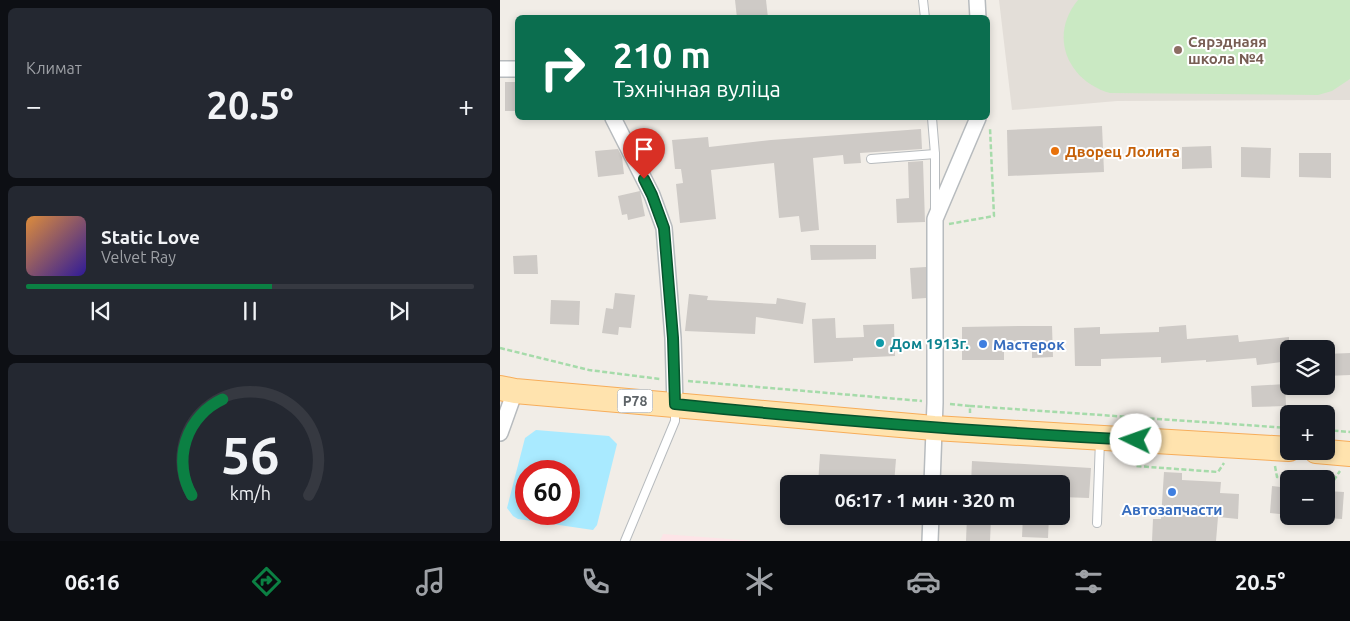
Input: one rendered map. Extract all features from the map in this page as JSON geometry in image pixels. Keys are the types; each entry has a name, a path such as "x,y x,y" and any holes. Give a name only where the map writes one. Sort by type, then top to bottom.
{"main road":[{"name":"Р78","path":"508,389 934,428 1280,448"}],"street":[{"path":"977,0 978,15"},
{"path":"500,69 515,69"},
{"path":"614,120 652,195 664,228 673,338 675,404"},
{"path":"932,475 941,224 983,120"},
{"path":"500,433 508,389"},
{"path":"930,541 931,525"}],"lane":[{"path":"923,0 924,15"},
{"path":"932,120 941,224"},
{"path":"871,159 935,154"},
{"path":"626,541 675,420 675,404"},
{"path":"1097,523 1100,438"}],"path":[{"path":"941,224 994,216 984,120"},
{"path":"500,348 589,370 673,380 934,403"},
{"path":"970,406 1280,427"},
{"path":"1335,431 1350,432"},
{"path":"1335,478 1346,461"}],"shaded area":[{"name":"Сярэднаяя школа №4","path":"999,0 1350,0 1350,100 1117,101 1012,110"},
{"path":"663,534 755,541 660,541"}],"green space":[{"name":"Сярэднаяя школа №4","path":"1078,0 1350,0 1350,79 1332,91 1318,95 1110,93 1095,87 1083,78 1074,68 1067,55 1064,42 1064,28 1069,14"}],"water":[{"path":"536,430 609,436 617,444 597,525 593,530 559,525 580,525 580,460 519,460 525,438"},
{"path":"515,477 515,517 507,508"}],"building":[{"path":"735,0 766,0 768,15 737,15"},
{"path":"505,82 515,82 515,111 505,111"},
{"name":"Дворец Лолита","path":"1102,126 1104,172 1008,176 1007,130"},
{"path":"921,129 922,149 860,153 861,163 844,164 843,155 813,158 819,230 801,232 799,216 779,218 774,163 711,170 716,219 680,223 676,184 683,183 681,169 675,169 672,140 708,137 709,147 771,140"},
{"path":"1211,146 1212,168 1182,169 1182,147"},
{"path":"1241,147 1271,148 1270,178 1241,177"},
{"path":"618,149 622,157 624,174 598,177 595,151"},
{"path":"1299,153 1331,153 1331,178 1299,177"},
{"path":"923,161 925,222 897,223 896,199 909,198 908,162"},
{"path":"640,191 645,216 628,220 627,214 622,215 618,196"},
{"path":"810,245 876,245 876,259 811,260"},
{"path":"537,255 538,274 514,274 513,256"},
{"path":"926,267 926,298 912,299 910,268"},
{"path":"615,293 635,295 631,328 619,327 618,335 602,333 606,308 613,309"},
{"path":"689,294 708,296 707,300 776,304 777,298 806,303 803,324 756,317 755,334 685,331"},
{"path":"551,300 580,301 579,325 550,324"},
{"path":"835,318 836,338 864,337 863,325 894,324 895,356 853,358 853,361 814,363 812,319"},
{"path":"1186,325 1187,339 1238,335 1239,342 1289,337 1289,340 1280,340 1280,362 1257,365 1256,358 1161,363 1161,357 1101,359 1101,366 1075,366 1074,328 1100,327 1100,334 1159,332 1159,327"},
{"path":"1052,326 1053,357 1032,358 1032,345 1004,345 1004,360 962,360 962,327"},
{"path":"1350,353 1350,375 1335,376 1335,354"},
{"path":"1280,384 1280,395 1286,395 1286,405 1252,407 1251,386"},
{"path":"820,454 896,459 895,475 819,475"},
{"path":"972,461 1091,468 1089,498 1070,497 1070,475 971,475"},
{"path":"1164,472 1182,473 1182,480 1221,482 1220,493 1239,494 1238,519 1218,517 1216,541 1152,541 1153,519 1161,519"},
{"path":"1272,486 1280,487 1280,514 1270,513"},
{"path":"1335,492 1344,492 1342,519 1335,519"},
{"path":"967,525 991,525 990,541 966,541"},
{"path":"1023,525 1049,525 1048,538 1022,537"}],"place":[{"name":"Сярэднаяя школа №4","path":"1178,50"},
{"name":"Дворец Лолита","path":"1055,151"},
{"name":"Дом 1913г.","path":"880,343"},
{"name":"Мастерок","path":"983,344"},
{"name":"Автозапчасти","path":"1172,492"}],"route":[{"path":"644,179 664,228 673,338 675,404 934,428 1136,440"}]}
